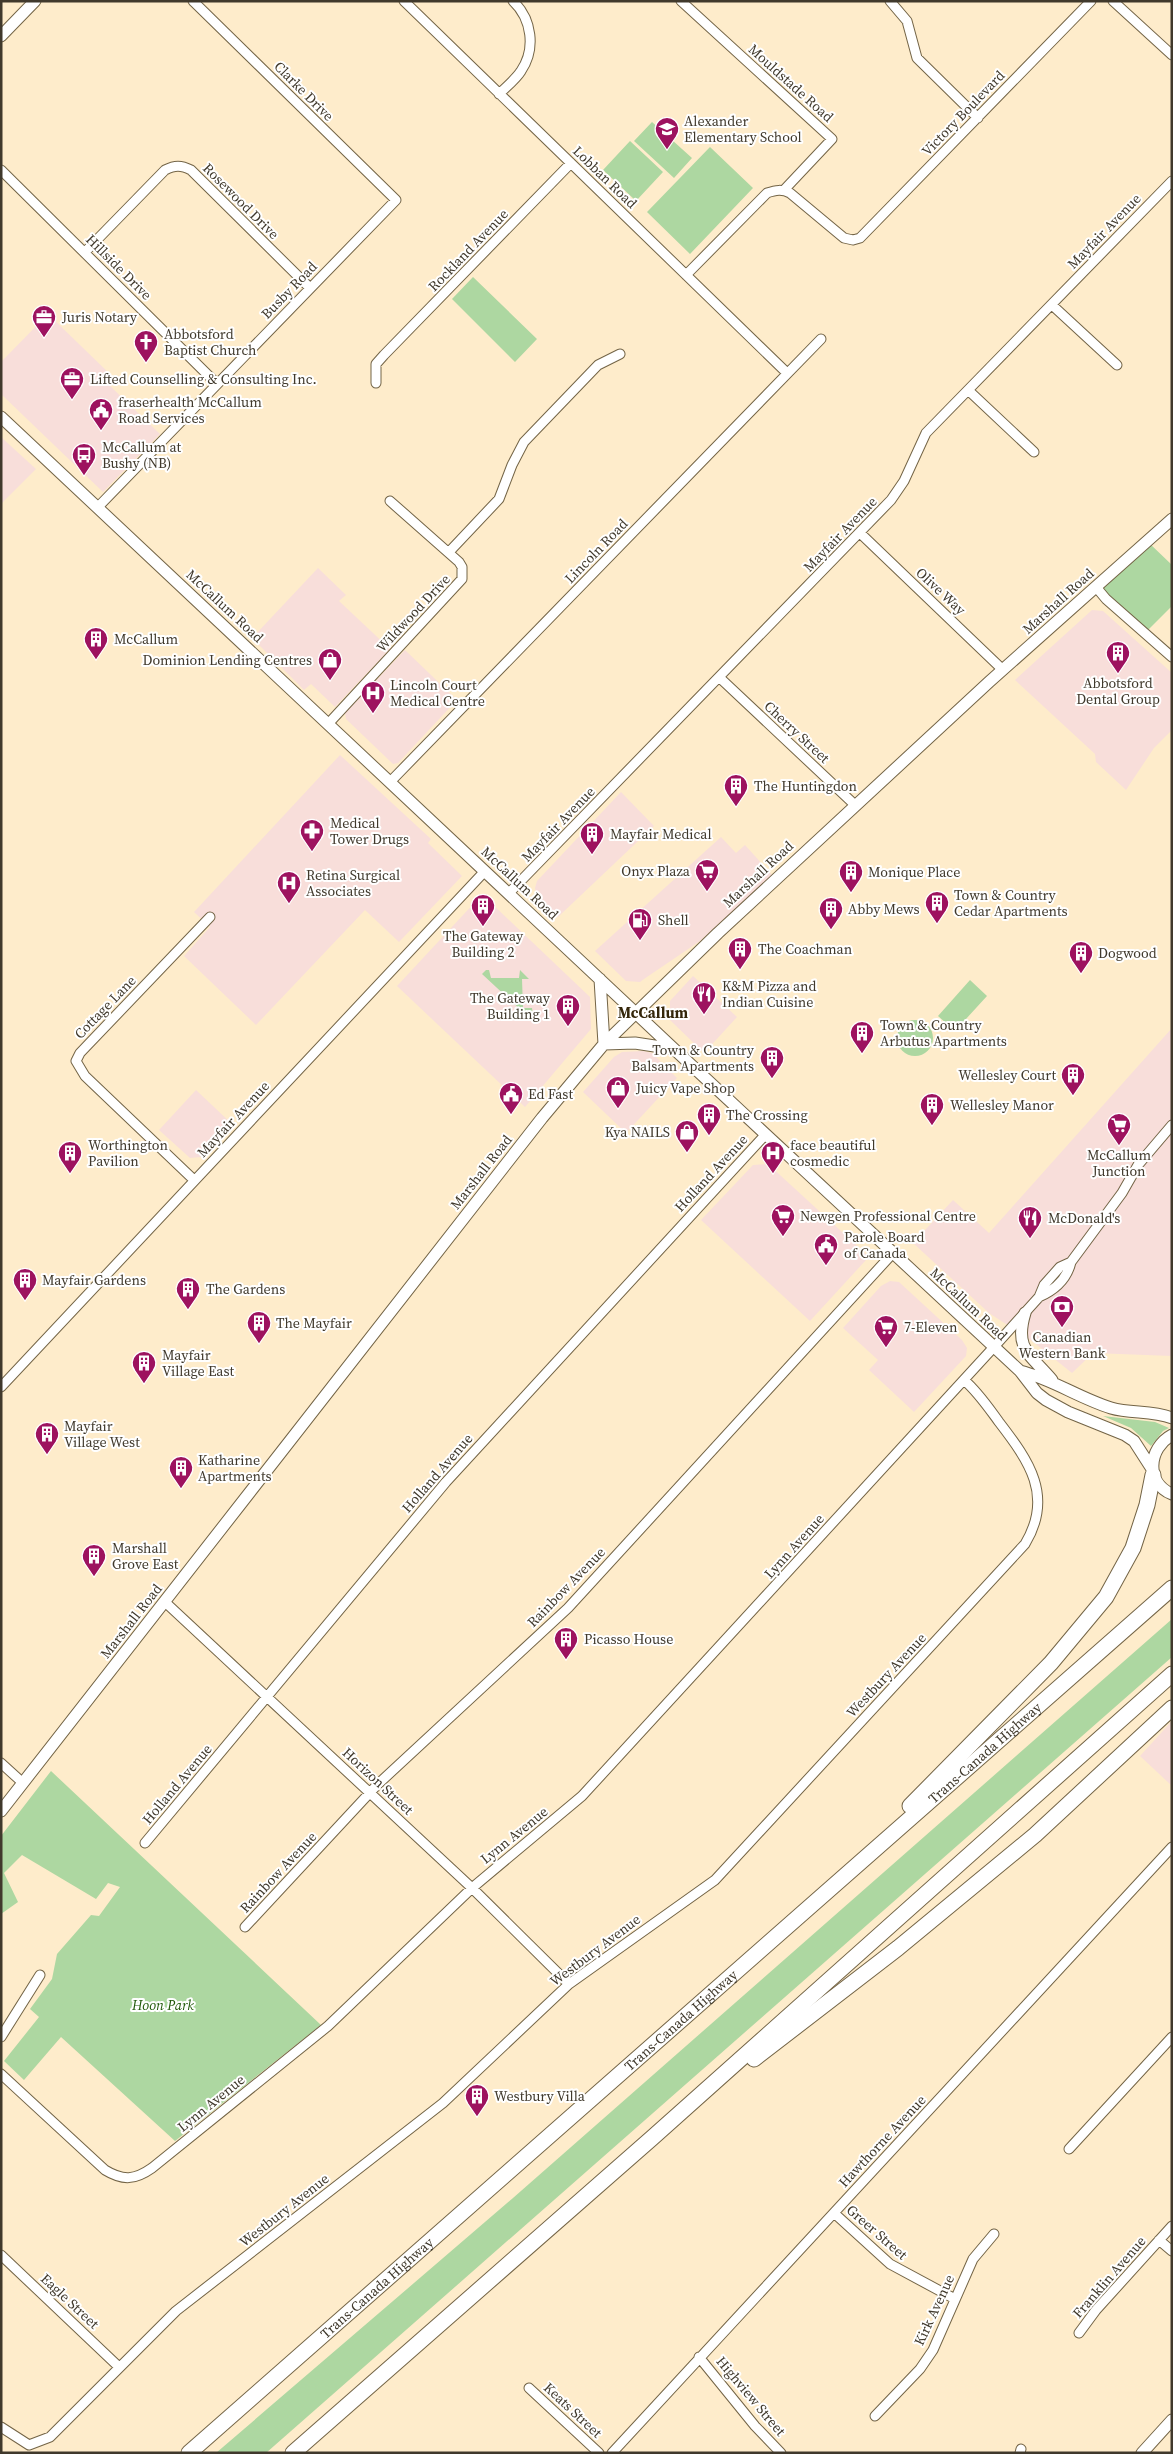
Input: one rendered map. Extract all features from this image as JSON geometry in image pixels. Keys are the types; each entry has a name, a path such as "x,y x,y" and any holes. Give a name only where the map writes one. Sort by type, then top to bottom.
{"highway":[{"path":"827,1889 1033,1682 1096,1611 1117,1582 1133,1548 1147,1505 1152,1472"},
{"name":"Trans-Canada Highway","path":"189,2453 827,1889 1172,1588"},
{"path":"293,2453 652,2138 1172,1674"},
{"path":"652,2138 898,1948 1035,1835 1172,1708"}],"main road":[{"path":"1,36 35,1"},
{"name":"McCallum Road","path":"1,417 993,1348 1020,1371 1037,1393 1068,1412 1119,1432 1134,1441 1161,1487 1172,1494"},
{"name":"Marshall Road","path":"1,1812 542,1118 604,1044 635,1012 855,805 1172,519"},
{"path":"600,979 604,1044 634,1043 674,1049"},
{"path":"1025,1313 1020,1328 1020,1341 1055,1384"},
{"name":"McCallum Road","path":"1020,1371 1044,1377 1074,1394 1114,1409 1159,1414 1172,1418"},
{"path":"1152,1472 1152,1461 1161,1443 1172,1436"},
{"path":"1142,2453 1172,2420"}],"street":[{"name":"Clarke Drive","path":"193,1 396,200"},
{"path":"499,94 522,71 531,44 528,21 513,1"},
{"name":"Mouldstade Road","path":"681,1 832,139 784,190"},
{"path":"890,1 907,21 916,58 978,118"},
{"name":"Victory Boulevard","path":"784,190 853,244 1091,1"},
{"path":"1113,1 1172,55"},
{"name":"Lobban Road","path":"407,2 499,94 787,373"},
{"name":"Rockland Avenue","path":"376,379 376,364 384,355 571,163"},
{"name":"Rosewood Drive","path":"85,252 165,170 174,165 182,166 191,170 310,288"},
{"name":"Hillside Drive","path":"1,170 218,384"},
{"name":"Mayfair Avenue","path":"509,893 860,533 898,491 926,433 1172,181"},
{"path":"686,275 767,193 784,190"},
{"name":"Busby Road","path":"98,507 396,200"},
{"path":"1052,304 1117,365"},
{"name":"Lincoln Road","path":"390,782 821,339"},
{"path":"448,552 499,499 512,464 524,442 598,365 620,354"},
{"path":"968,390 1034,452"},
{"name":"Wildwood Drive","path":"328,724 460,583 464,575 462,567 448,552 390,501"},
{"name":"Olive Way","path":"860,533 1003,670"},
{"path":"1096,587 1106,599 1172,657"},
{"name":"Cherry Street","path":"720,678 855,805"},
{"name":"Mayfair Avenue","path":"1,1387 485,871"},
{"name":"Cottage Lane","path":"194,1180 85,1076 76,1061 80,1053 210,917"},
{"name":"Lynn Avenue","path":"1,2074 105,2170 116,2177 131,2179 141,2176 328,2026 472,1888 582,1796 696,1674 1025,1313 1040,1297 1051,1292 1068,1274 1071,1262 1122,1193 1138,1165 1172,1125"},
{"name":"Holland Avenue","path":"145,1843 446,1482 766,1134"},
{"name":"Rainbow Avenue","path":"245,1927 370,1793 568,1608 893,1253"},
{"name":"Westbury Avenue","path":"1,2428 29,2445 50,2437 176,2311 443,2103 569,1984 715,1880 1024,1544 1033,1530 1037,1516 1038,1496 1034,1476 1021,1452 975,1391 964,1380"},
{"name":"Horizon Street","path":"165,1602 472,1888 569,1984"},
{"path":"1,1763 23,1783"},
{"name":"Hawthorne Avenue","path":"612,2453 1172,1847"},
{"path":"1,2037 40,1975"},
{"path":"1069,2149 1172,2037"},
{"name":"Greer Street","path":"834,2213 890,2264 955,2299"},
{"name":"Franklin Avenue","path":"1079,2333 1096,2310 1172,2226"},
{"name":"Kirk Avenue","path":"874,2416 933,2350 973,2259 994,2234"},
{"name":"Franklin Avenue","path":"1160,2240 1172,2251"},
{"name":"Eagle Street","path":"1,2255 119,2367"},
{"name":"Highview Street","path":"699,2357 755,2426 781,2453"},
{"name":"Keats Street","path":"529,2388 599,2453"}],"shaded area":[{"path":"48,314 112,376 106,382 160,434 103,492 1,394 1,362"},
{"path":"1,437 36,469 1,504"},
{"path":"318,568 346,595 339,601 390,649 335,707 311,684 304,690 252,638"},
{"path":"1092,610 1103,611 1172,673 1172,730 1154,748 1126,790 1096,762 1095,754 1015,680"},
{"path":"405,650 457,700 398,763 393,764 346,719 345,713"},
{"path":"340,755 431,839 428,843 462,876 399,942 365,910 256,1025 184,956 210,927 194,912"},
{"name":"Mayfair Medical","path":"621,792 654,826 558,917 537,897 535,888 537,881"},
{"path":"721,837 736,853 745,845 772,875 700,941 640,982 626,981 595,951"},
{"path":"477,900 488,900 590,997 591,1029 525,1107 397,986"},
{"path":"693,976 737,1017 704,1053 670,1020 670,1001"},
{"name":"McCallum Junction","path":"1172,1028 1172,1356 1093,1353 1072,1373 1032,1341 989,1313 913,1243 953,1200 989,1233"},
{"path":"643,1051 652,1053 677,1078 626,1133 583,1092 614,1057 622,1052"},
{"path":"196,1090 232,1124 201,1157 190,1158 159,1130"},
{"name":"Newgen Professional Centre","path":"768,1164 866,1254 866,1260 810,1321 701,1220 753,1165"},
{"path":"890,1281 899,1282 962,1340 967,1348 966,1356 914,1412 869,1370 878,1360 843,1328 881,1286"},
{"path":"1172,1721 1172,1786 1140,1756"}],"green space":[{"path":"652,122 692,158 674,178 634,141"},
{"path":"630,141 663,172 636,201 603,170"},
{"path":"710,147 753,188 690,254 647,212"},
{"path":"473,277 537,339 515,362 452,299"},
{"path":"1148,542 1172,565 1172,606 1148,630 1099,587"},
{"path":"489,970 491,978 519,978 520,970 529,979 522,979 523,1008 532,1008 533,1015 524,1013 518,1019 516,1017 522,1011 482,974"},
{"path":"970,980 987,996 955,1031 938,1016"},
{"path":"915,1020 922,1021 928,1025 932,1031 932,1045 928,1051 922,1055 915,1056 908,1055 902,1051 898,1045 897,1038 898,1031 902,1025 908,1021"},
{"path":"1103,1416 1155,1422 1169,1428 1163,1431 1151,1446 1131,1428"},
{"path":"1172,1619 1172,1657 266,2453 216,2453 513,2198"},
{"name":"Hoon Park","path":"51,1771 321,2025 175,2141 61,2037 24,2080 4,2061 39,2017 30,2009 52,1979 57,1954 91,1915 99,1916 120,1887 108,1883 96,1899 22,1855 4,1873 18,1902 1,1914 1,1836"}],"place":[{"name":"Alexander Elementary School","path":"667,150"},
{"name":"Juris Notary","path":"44,338"},
{"name":"Abbotsford Baptist Church","path":"146,363"},
{"name":"Lifted Counselling & Consulting Inc.","path":"72,400"},
{"name":"fraserhealth McCallum Road Services","path":"101,431"},
{"name":"McCallum at Bushy (NB)","path":"84,476"},
{"name":"McCallum","path":"96,660"},
{"name":"Abbotsford Dental Group","path":"1118,674"},
{"name":"Dominion Lending Centres","path":"330,681"},
{"name":"Lincoln Court Medical Centre","path":"373,714"},
{"name":"The Huntingdon","path":"736,807"},
{"name":"Medical Tower Drugs","path":"312,852"},
{"name":"Mayfair Medical","path":"592,855"},
{"name":"Onyx Plaza","path":"707,892"},
{"name":"Monique Place","path":"851,893"},
{"name":"Retina Surgical Associates","path":"289,904"},
{"name":"Town & Country Cedar Apartments","path":"937,924"},
{"name":"The Gateway Building 2","path":"483,927"},
{"name":"Abby Mews","path":"831,930"},
{"name":"Shell","path":"640,941"},
{"name":"The Coachman","path":"740,970"},
{"name":"Dogwood","path":"1081,974"},
{"name":"K&M Pizza and Indian Cuisine","path":"704,1015"},
{"name":"The Gateway Building 1","path":"568,1027"},
{"name":"Town & Country Arbutus Apartments","path":"862,1054"},
{"name":"Town & Country Balsam Apartments","path":"772,1079"},
{"name":"Wellesley Court","path":"1073,1096"},
{"name":"Juicy Vape Shop","path":"618,1109"},
{"name":"Ed Fast","path":"511,1115"},
{"name":"Wellesley Manor","path":"932,1126"},
{"name":"The Crossing","path":"709,1136"},
{"name":"McCallum Junction","path":"1119,1146"},
{"name":"Kya NAILS","path":"687,1153"},
{"name":"Worthington Pavilion","path":"70,1174"},
{"name":"face beautiful cosmedic","path":"773,1174"},
{"name":"Newgen Professional Centre","path":"783,1237"},
{"name":"McDonald's","path":"1030,1239"},
{"name":"Parole Board of Canada","path":"826,1266"},
{"name":"Mayfair Gardens","path":"25,1301"},
{"name":"The Gardens","path":"188,1310"},
{"name":"Canadian Western Bank","path":"1062,1328"},
{"name":"The Mayfair","path":"259,1344"},
{"name":"7-Eleven","path":"886,1348"},
{"name":"Mayfair Village East","path":"144,1384"},
{"name":"Mayfair Village West","path":"47,1455"},
{"name":"Katharine Apartments","path":"181,1489"},
{"name":"Marshall Grove East","path":"94,1577"},
{"name":"Picasso House","path":"566,1660"},
{"name":"Westbury Villa","path":"477,2117"}],"district":[{"name":"McCallum","path":"653,1012"}]}
